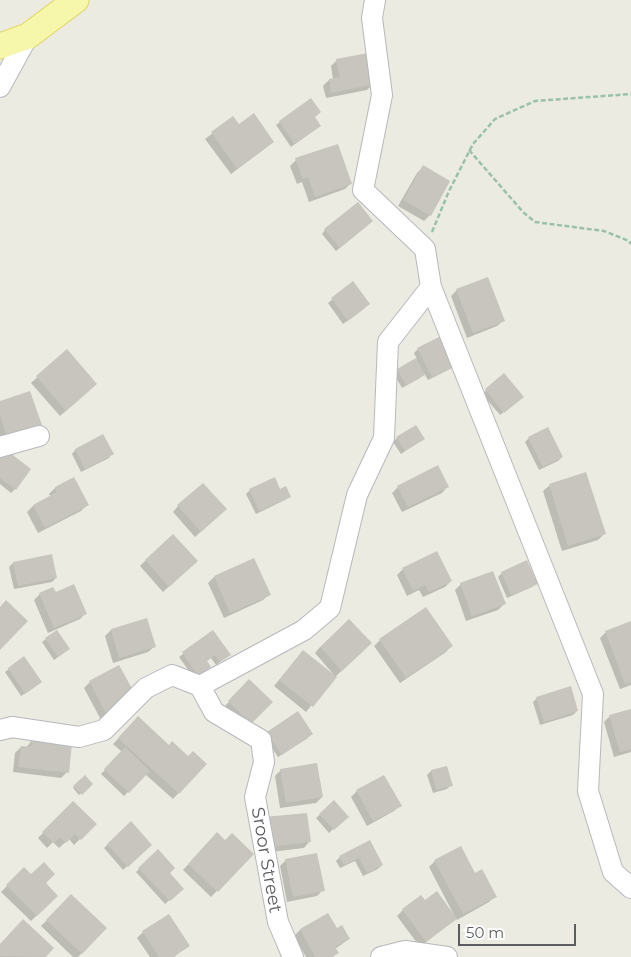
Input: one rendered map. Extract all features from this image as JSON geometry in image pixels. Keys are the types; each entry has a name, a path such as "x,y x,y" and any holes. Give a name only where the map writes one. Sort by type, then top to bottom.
{"main road":[{"path":"0,46 28,36 76,0"}],"street":[{"path":"375,0 372,18 382,95 363,190 425,249 431,287 593,694 588,791 614,872 631,888"},
{"path":"0,87 28,36"},
{"path":"0,730 12,727 79,737 104,730 146,688 172,675 200,686 304,630 330,608 357,495 384,438 388,342 431,287"},
{"path":"0,447 39,436"},
{"name":"Sroor Street","path":"200,686 214,712 261,740 264,762 255,797 278,922 292,957"},
{"path":"381,957 405,951 447,957"}],"path":[{"path":"425,249 449,191 472,144 495,119 535,101 631,94"},
{"path":"469,150 523,212 535,222 604,231 631,244"}],"building":[{"path":"368,53 374,84 331,93 329,79 340,77 336,59"},
{"path":"311,98 321,112 315,117 321,126 295,144 279,121"},
{"path":"254,113 274,142 237,169 211,132 233,116 239,124"},
{"path":"338,144 352,184 315,197 308,177 303,179 295,158"},
{"path":"423,165 450,181 431,216 403,200"},
{"path":"358,202 373,221 340,248 324,229"},
{"path":"488,277 505,321 473,333 456,289"},
{"path":"353,281 370,304 348,321 331,298"},
{"path":"445,334 459,364 432,377 417,348"},
{"path":"67,349 97,384 66,411 36,376"},
{"path":"416,358 425,375 406,385 397,369"},
{"path":"504,373 524,397 504,413 485,389"},
{"path":"30,391 43,428 8,440 0,415 0,401"},
{"path":"416,425 425,439 405,451 396,437"},
{"path":"548,427 563,457 543,467 528,437"},
{"path":"103,434 114,454 85,469 75,449"},
{"path":"5,449 31,469 16,490 0,478 0,456"},
{"path":"438,465 449,487 408,507 397,486"},
{"path":"586,472 606,534 568,546 549,484"},
{"path":"74,477 89,505 45,528 33,505 57,492 55,487"},
{"path":"275,477 280,489 286,486 291,497 259,511 249,489"},
{"path":"203,483 227,509 201,532 177,505"},
{"path":"173,534 198,561 169,587 145,560"},
{"path":"437,551 452,581 429,592 425,585 413,591 402,568"},
{"path":"52,554 57,578 18,586 13,562"},
{"path":"254,558 271,595 230,613 214,576"},
{"path":"527,560 538,584 511,595 501,572"},
{"path":"493,571 506,604 472,616 460,583"},
{"path":"74,584 87,614 54,628 39,593 53,587 56,592"},
{"path":"6,600 28,621 0,650 0,607"},
{"path":"426,607 453,646 406,678 379,639"},
{"path":"147,618 156,647 119,658 111,629"},
{"path":"349,619 372,643 342,671 320,647"},
{"path":"631,621 631,682 625,684 605,631"},
{"path":"57,630 70,649 58,657 45,638"},
{"path":"213,630 231,655 220,662 215,655 207,661 211,667 198,676 182,652"},
{"path":"303,650 337,677 313,707 279,680"},
{"path":"24,656 42,682 25,694 8,668"},
{"path":"119,665 134,692 117,701 121,707 107,715 89,681"},
{"path":"249,679 273,702 251,724 228,701"},
{"path":"571,686 578,711 544,722 536,697"},
{"path":"631,709 631,749 620,752 609,715"},
{"path":"298,711 313,734 282,755 267,732"},
{"path":"138,716 169,745 172,741 188,756 193,751 207,764 179,794 118,738"},
{"path":"32,738 72,743 69,773 18,767 21,746 31,747"},
{"path":"125,747 150,771 129,793 104,769"},
{"path":"317,763 323,797 286,803 280,769"},
{"path":"447,766 453,786 436,790 431,770"},
{"path":"85,775 93,784 82,795 73,786"},
{"path":"384,775 402,806 373,821 356,790"},
{"path":"334,800 349,817 334,830 319,814"},
{"path":"73,801 97,824 81,840 75,834 66,843 60,837 54,843 42,832"},
{"path":"307,813 311,842 267,847 264,817"},
{"path":"131,821 152,845 128,867 107,844"},
{"path":"217,832 225,840 232,833 254,854 218,892 188,864"},
{"path":"370,840 383,865 367,873 359,858 344,865 339,856"},
{"path":"461,846 475,873 482,869 497,897 463,914 434,860"},
{"path":"158,849 175,868 170,873 184,889 170,901 138,868"},
{"path":"317,853 325,891 293,897 285,859"},
{"path":"44,862 55,874 46,883 58,896 37,916 6,885 24,867 31,874"},
{"path":"437,891 457,919 426,942 402,909 421,895 425,900"},
{"path":"71,894 107,928 82,954 46,920"},
{"path":"328,913 337,928 342,925 350,939 335,947 339,953 332,957 315,957 300,929"},
{"path":"169,914 190,946 173,957 159,957 142,931"},
{"path":"23,919 54,948 46,957 0,956 0,944"}]}
